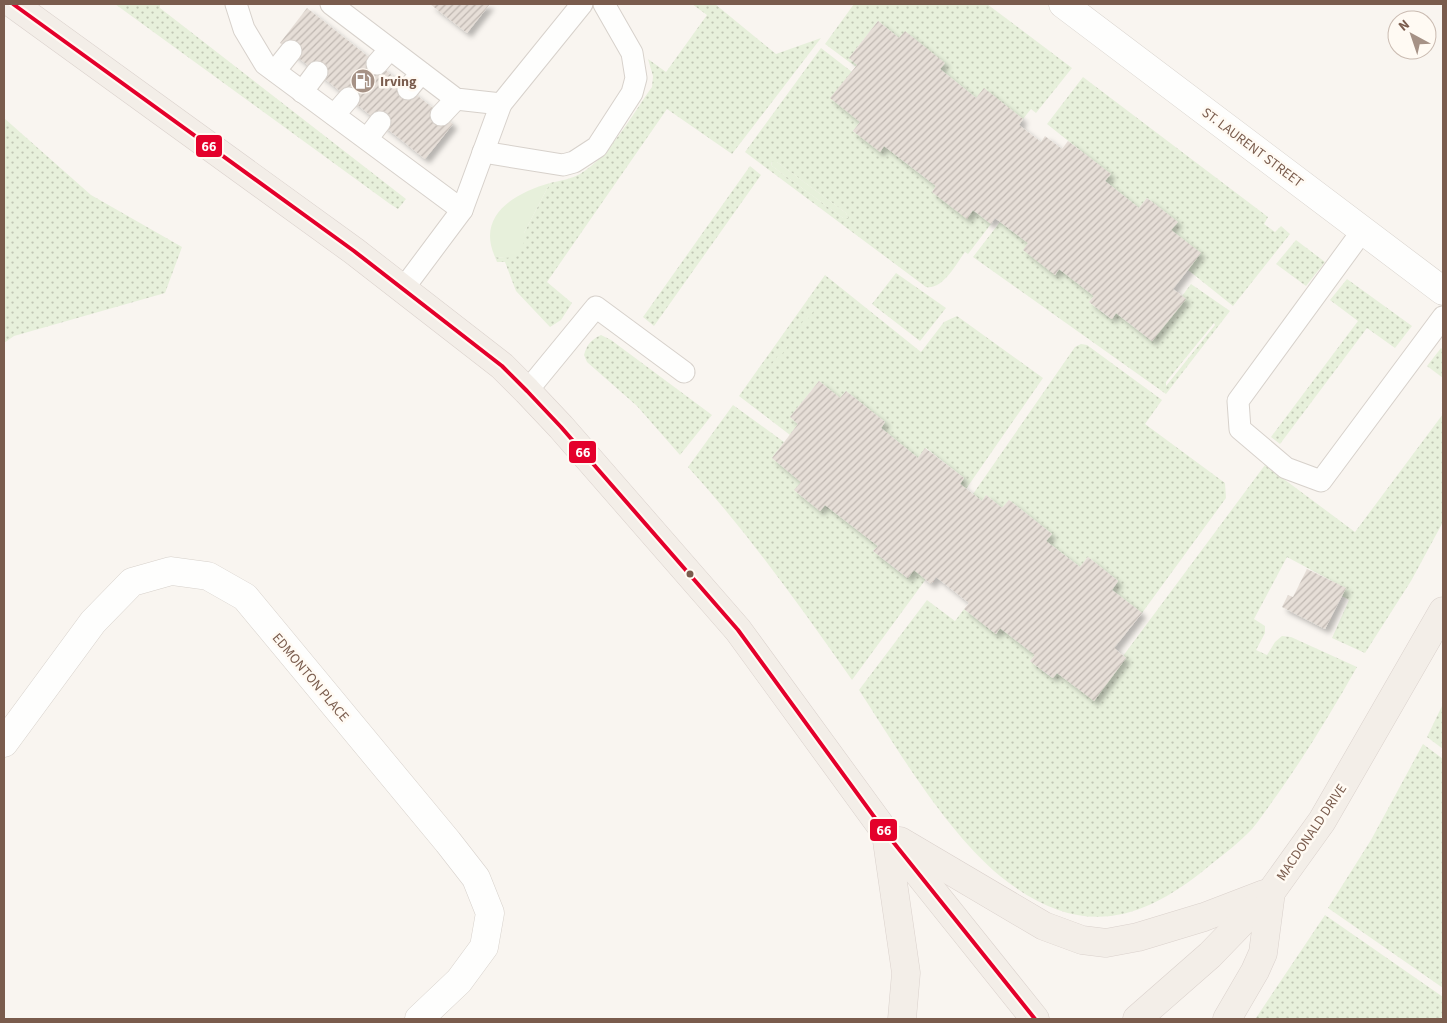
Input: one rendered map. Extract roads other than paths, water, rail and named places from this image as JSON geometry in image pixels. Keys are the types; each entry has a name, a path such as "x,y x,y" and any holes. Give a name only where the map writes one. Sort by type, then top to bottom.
{"main road":[{"path":"13,4 404,290 502,366 561,427 738,630 886,833 1035,1019"},
{"name":"MACDONALD DRIVE","path":"1136,1019 1210,955 1271,892 1322,821 1443,611"},
{"path":"886,833 1044,926 1082,940 1106,943 1138,937 1204,917 1271,892 1263,953 1228,1019"},
{"path":"886,833 906,973 902,1019"}],"street":[{"name":"ST. LAURENT STREET","path":"1063,4 1443,291"},
{"name":"EDMONTON PLACE","path":"4,743 93,622 132,582 171,571 208,576 245,597 476,878 490,913 484,947 459,981 419,1019"}],"lane":[{"path":"236,4 244,29 256,52 265,64 367,139 406,156 462,210"},
{"path":"404,290 462,210 501,104 582,4"},
{"path":"483,152 563,164 574,162 597,147 632,92 636,78 632,53 626,38 604,4"},
{"path":"326,8 414,81 456,99 501,104"},
{"path":"275,71 291,51"},
{"path":"302,92 318,72"},
{"path":"334,115 349,98"},
{"path":"441,116 456,99"},
{"path":"367,139 380,122"},
{"path":"1363,230 1238,401 1240,429 1286,468 1321,481 1443,317"},
{"path":"527,391 596,307 684,372"}],"place":[{"name":"Irving","path":"363,81"}]}
